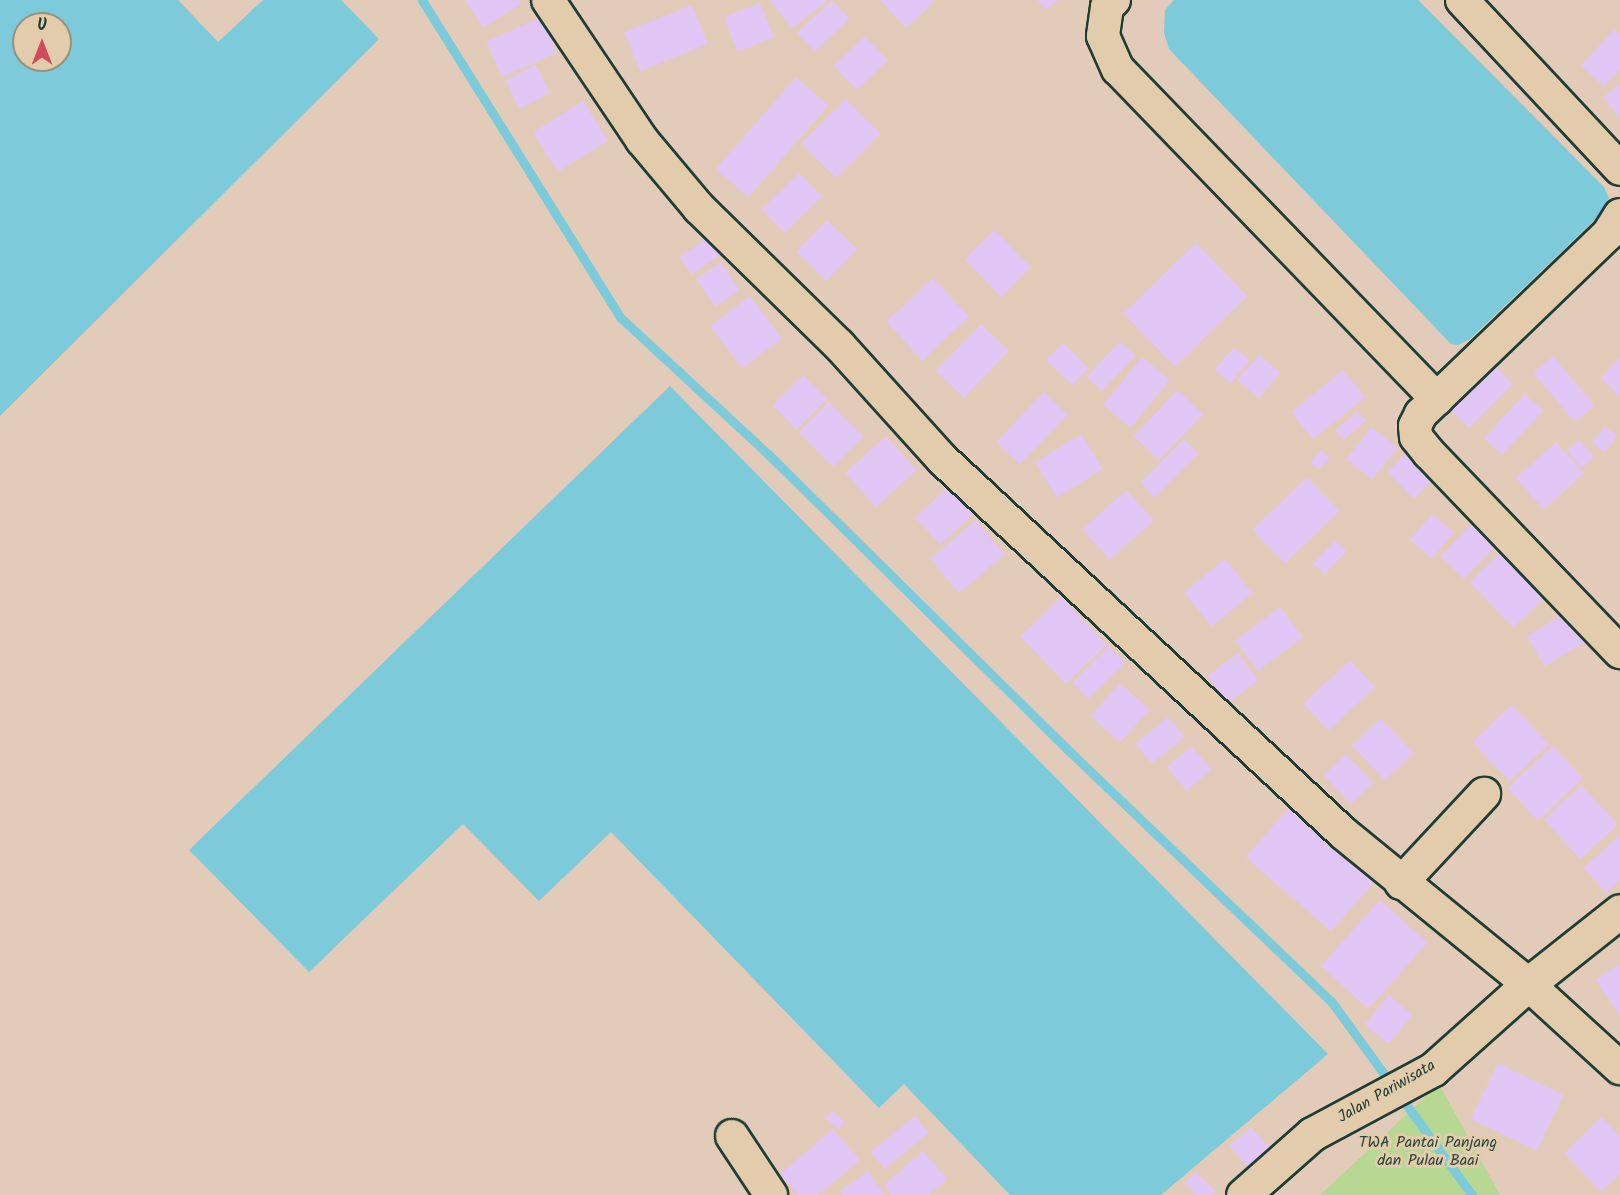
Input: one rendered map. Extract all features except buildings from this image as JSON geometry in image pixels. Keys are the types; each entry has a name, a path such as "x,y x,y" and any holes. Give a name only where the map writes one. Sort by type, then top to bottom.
{"main road":[{"name":"Jalan Pariwisata","path":"1243,1195 1312,1134 1432,1069 1528,984 1620,911"}],"street":[{"path":"549,0 642,140 699,208 839,345 942,459 1250,748 1401,883 1528,984 1620,1068"},
{"path":"1114,0 1107,7 1103,36 1118,69 1437,399"},
{"path":"1462,0 1620,169"},
{"path":"1620,214 1608,234 1421,414 1415,426 1416,437 1620,652"},
{"path":"1401,883 1484,794"},
{"path":"732,1136 771,1195"}],"green space":[{"name":"TWA Pantai Panjang dan Pulau Baai","path":"1439,1084 1500,1195 1320,1195"}],"water":[{"path":"0,0 178,0 218,42 263,0 341,0 379,39 0,416"},
{"path":"1174,0 1418,0 1604,187 1609,199 1604,211 1470,339 1458,345 1451,344 1169,49 1164,33 1165,10"},
{"path":"670,386 1328,1054 1161,1195 1010,1195 904,1084 879,1108 611,832 539,901 463,824 309,972 189,850"}],"waterway":[{"path":"422,0 621,318 769,455 1067,749 1331,1001 1472,1195"}]}
